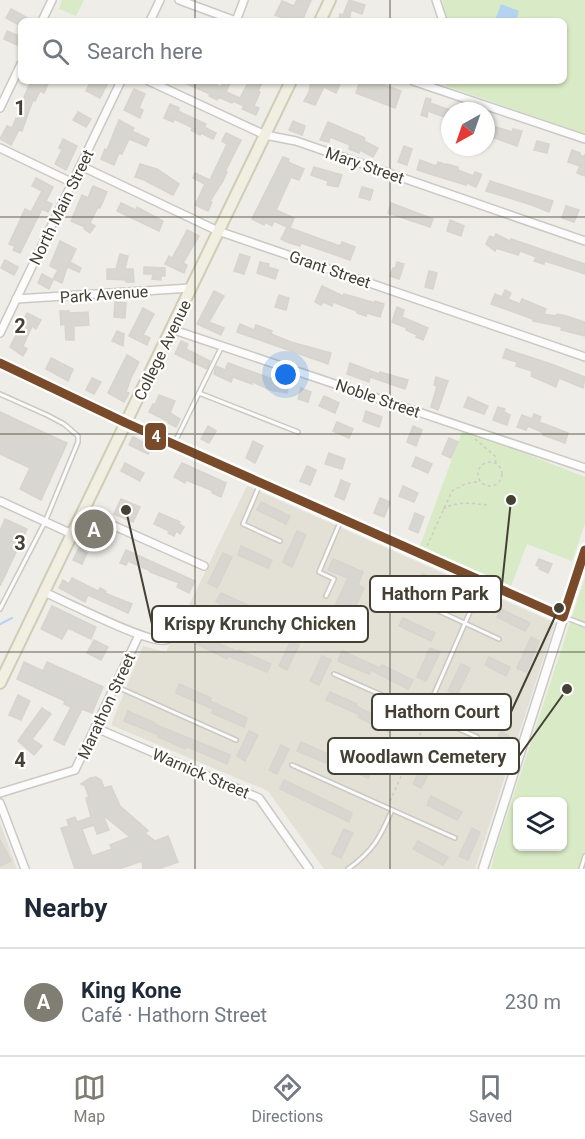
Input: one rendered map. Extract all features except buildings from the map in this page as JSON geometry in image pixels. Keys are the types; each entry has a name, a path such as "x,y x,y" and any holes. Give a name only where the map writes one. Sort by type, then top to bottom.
{"main road":[{"path":"321,18 330,0"},
{"name":"College Avenue","path":"0,683 290,84"},
{"path":"0,363 126,423"}],"street":[{"path":"43,18 51,0"},
{"path":"151,18 159,0"},
{"path":"179,0 228,18"},
{"path":"237,18 244,0"},
{"path":"436,0 442,18"},
{"path":"0,108 18,70"},
{"name":"North Main Street","path":"0,333 120,84"},
{"name":"Mary Street","path":"154,84 265,135 296,141 585,241"},
{"path":"422,84 585,139"},
{"path":"439,90 440,84"},
{"path":"0,148 73,183"},
{"name":"Grant Street","path":"81,166 218,231 585,357"},
{"name":"Park Avenue","path":"16,299 191,288"},
{"name":"Noble Street","path":"171,329 585,468"},
{"path":"126,423 563,617"},
{"path":"0,501 72,534"},
{"path":"83,512 204,566"},
{"path":"483,869 585,550"},
{"path":"44,592 159,642 169,639 192,614 246,637"},
{"name":"Marathon Street","path":"0,793 75,770 139,635"},
{"name":"Warnick Street","path":"96,728 259,798 309,869"},
{"path":"0,803 25,869"}],"lane":[{"path":"174,444 222,346"},
{"path":"199,393 298,432"},
{"path":"0,394 55,420 78,436 78,442 45,522 1,607"},
{"path":"261,483 243,524 280,541"},
{"path":"326,596 334,579 319,572 342,519"},
{"path":"426,716 483,581"},
{"path":"430,608 499,639"},
{"path":"563,617 585,625"},
{"path":"334,674 477,737"},
{"path":"115,686 236,740"},
{"path":"292,765 455,838"},
{"path":"348,869 373,849 392,810"},
{"path":"581,869 585,856"}],"path":[{"path":"475,439 495,456 496,464 502,474 497,484 486,486 480,481 478,473 481,466 488,462 496,464"},
{"path":"427,546 452,490 480,481"},
{"path":"442,510 448,506 464,503 487,505"},
{"path":"387,808 426,716"}],"shaded area":[{"path":"247,486 555,623 475,869 324,869 268,791 111,725 143,646 166,652"},
{"path":"0,823 17,869 0,869"}],"green space":[{"path":"62,0 84,0 76,16 59,9"},
{"path":"442,0 585,0 585,134 446,86 446,84 567,84 567,18 446,18"},
{"path":"463,429 585,477 585,524 572,561 527,544 511,586 420,546"},
{"path":"585,577 585,869 491,869 495,852 513,797"}],"water":[{"path":"501,4 519,11 517,18 496,18"}],"waterway":[{"path":"0,624 12,618"}],"transit line":[{"name":"4","path":"0,363 126,423 563,617 585,550"}],"place":[{"name":"Hathorn Park","path":"511,500"},
{"name":"Krispy Krunchy Chicken","path":"126,510"},
{"name":"King Kone","path":"94,529"},
{"name":"Hathorn Court","path":"559,608"},
{"name":"Woodlawn Cemetery","path":"567,689"}]}
